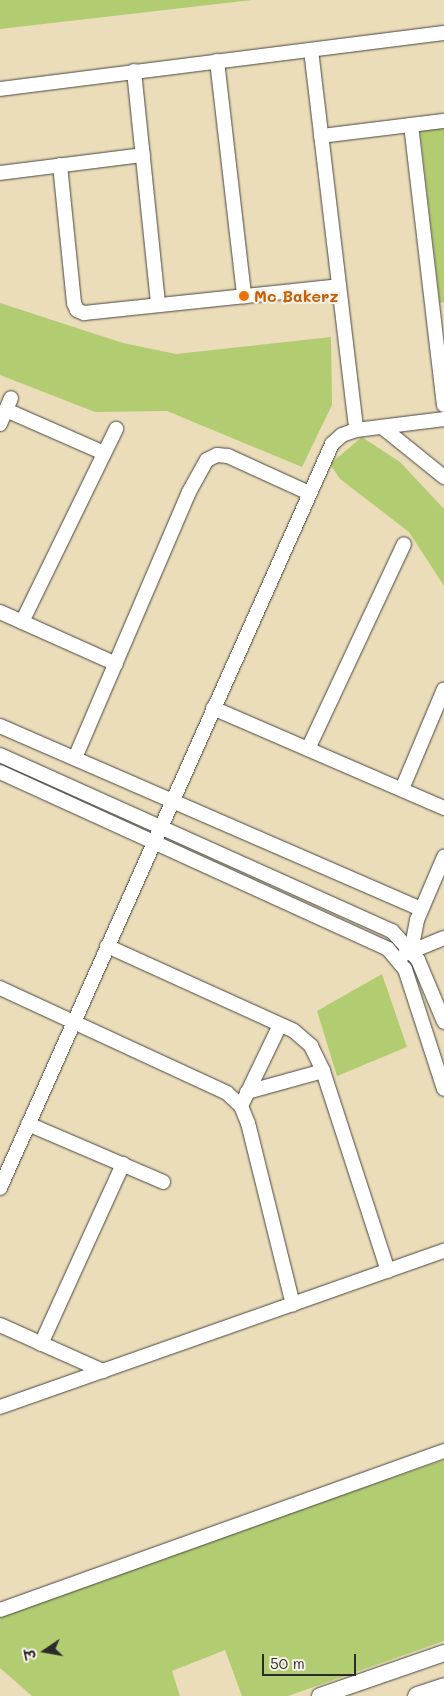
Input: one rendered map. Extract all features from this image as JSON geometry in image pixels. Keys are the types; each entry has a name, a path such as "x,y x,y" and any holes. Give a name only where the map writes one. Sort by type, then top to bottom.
{"highway":[{"path":"417,1696 444,1686"}],"main road":[{"path":"320,1696 444,1653"}],"street":[{"path":"0,89 444,33"},
{"path":"311,50 356,430"},
{"path":"217,61 244,296"},
{"path":"134,71 158,304"},
{"path":"321,136 444,121"},
{"path":"411,125 438,308 444,405"},
{"path":"0,173 143,155"},
{"path":"60,165 74,303 77,310 84,313 339,286"},
{"path":"0,424 8,404 104,453"},
{"path":"0,1188 332,444 342,435 356,430 444,419"},
{"path":"382,427 444,478"},
{"path":"22,622 116,430"},
{"path":"74,758 190,492 207,460 217,455 228,456 309,493"},
{"path":"308,749 404,544"},
{"path":"0,612 116,664"},
{"path":"402,789 444,689"},
{"path":"213,708 444,808"},
{"path":"0,726 421,909"},
{"path":"0,755 392,931 411,951 435,994 444,1022"},
{"path":"0,772 360,934 388,949 405,970 444,1088"},
{"path":"58,798 65,784"},
{"path":"411,951 421,909 444,857"},
{"path":"396,958 444,938"},
{"path":"107,946 280,1024 294,1031 311,1046 323,1071 388,1271"},
{"path":"0,988 74,1020 226,1093 241,1106 248,1123 293,1306"},
{"path":"241,1106 280,1024"},
{"path":"248,1092 323,1071"},
{"path":"28,1124 163,1182"},
{"path":"41,1344 123,1164"},
{"path":"0,1407 293,1306 444,1251"},
{"path":"0,1325 103,1371"},
{"path":"0,1610 444,1451"}],"green space":[{"path":"0,0 252,0 0,29"},
{"path":"444,127 444,302 440,303 420,130"},
{"path":"0,303 123,343 176,354 331,337 332,405 302,467 167,411 95,412 0,375"},
{"path":"362,437 400,462 444,509 444,586 409,532 340,479 330,464"},
{"path":"382,974 407,1047 337,1076 317,1011"},
{"path":"444,1460 444,1641 288,1696 242,1696 225,1650 172,1671 180,1696 32,1696 0,1668 0,1612"}],"place":[{"name":"Mc Bakerz","path":"244,296"}]}
